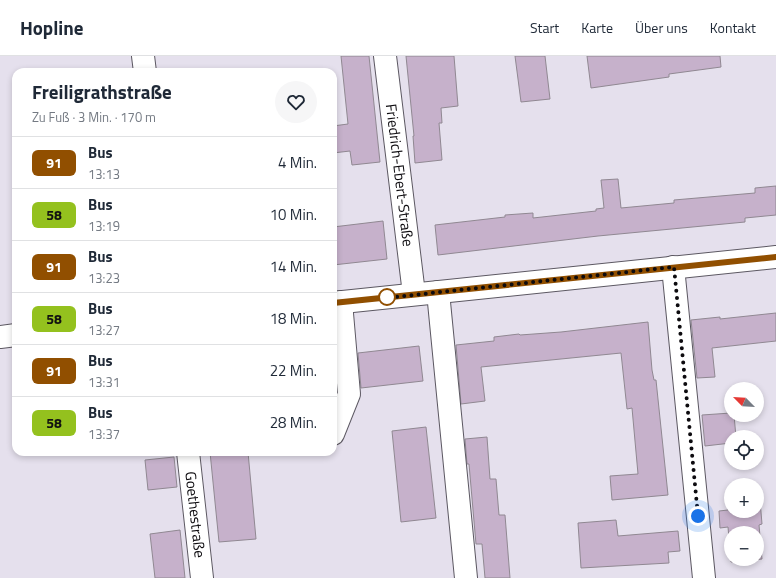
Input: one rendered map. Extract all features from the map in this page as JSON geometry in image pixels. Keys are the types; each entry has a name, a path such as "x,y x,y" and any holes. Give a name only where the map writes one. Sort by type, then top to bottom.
{"street":[{"path":"142,56 144,68"},
{"name":"Friedrich-Ebert-Straße","path":"385,56 414,294"},
{"path":"337,424 349,394 337,302 776,257"},
{"path":"674,267 704,578"},
{"path":"438,292 466,578"},
{"path":"0,336 12,335"},
{"name":"Goethestraße","path":"188,456 202,578"}],"building":[{"path":"341,56 369,56 380,162 352,165 350,151 337,153 337,125 348,124"},
{"path":"406,56 454,56 458,106 441,108 442,123 439,123 442,160 415,163 414,136"},
{"path":"515,56 545,56 550,99 521,102"},
{"path":"587,56 720,56 721,67 669,74 669,77 591,88"},
{"path":"618,179 621,208 674,203 674,200 755,193 755,188 776,186 776,215 745,218 745,222 598,236 438,255 435,225 505,217 505,215 533,213 533,218 596,211 596,209 604,208 601,180"},
{"path":"383,221 387,259 337,265 337,227"},
{"path":"776,313 776,341 712,348 715,377 697,378 691,320 720,317 720,319"},
{"path":"648,322 652,370 654,380 656,380 668,495 612,500 610,476 638,474 632,408 627,409 621,353 481,367 485,401 461,404 456,345 494,341 494,337 519,334 561,332"},
{"path":"419,346 423,381 361,388 358,353"},
{"path":"724,413 724,422 735,422 735,430 724,430 724,444 705,446 702,415"},
{"path":"426,427 436,518 401,522 392,431"},
{"path":"487,437 490,479 496,479 499,515 505,515 510,578 485,578 482,544 476,544 469,464 467,464 465,439"},
{"path":"210,456 248,456 256,539 219,542"},
{"path":"174,457 177,487 148,490 145,460"},
{"path":"724,510 724,518 762,518 762,524 759,526 724,526 724,528 720,528 719,511"},
{"path":"616,520 618,536 678,531 680,551 668,552 669,563 581,568 578,523"},
{"path":"180,530 185,578 155,578 150,534"}],"bus line":[{"name":"91","path":"337,303 776,257"}],"route":[{"path":"387,297 385,298 674,267 698,516"}]}
